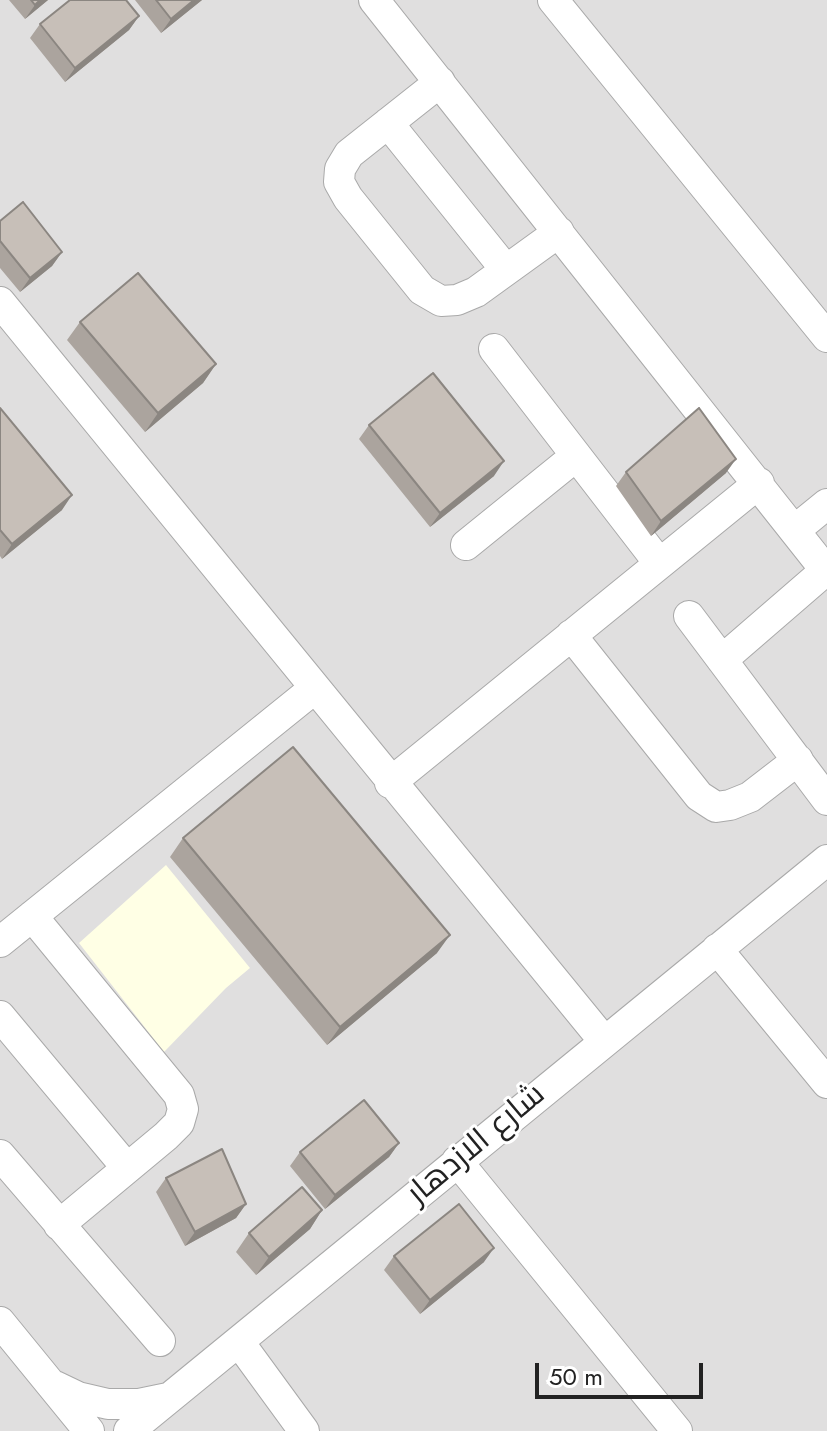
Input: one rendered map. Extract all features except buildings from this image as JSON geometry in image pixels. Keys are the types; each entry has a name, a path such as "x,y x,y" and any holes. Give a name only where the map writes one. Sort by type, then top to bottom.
{"street":[{"path":"374,0 826,571 722,660"},
{"path":"553,0 827,337"},
{"path":"440,82 349,154 340,169 339,182 348,198 422,290 441,301 457,300 476,292 559,232"},
{"path":"388,123 506,270"},
{"path":"0,302 390,783 604,1041"},
{"path":"494,349 659,563"},
{"path":"466,545 576,456"},
{"path":"390,783 759,483"},
{"path":"795,530 827,504"},
{"path":"689,616 827,800"},
{"path":"571,635 699,796 716,807 750,797 798,760"},
{"path":"0,942 315,688"},
{"name":"شارع الازدهار","path":"129,1431 827,860"},
{"path":"32,916 179,1095 183,1109 179,1123 59,1225"},
{"path":"717,949 827,1083"},
{"path":"0,1016 127,1168"},
{"path":"0,1155 160,1341"},
{"path":"457,1161 677,1431"},
{"path":"0,1322 89,1431"},
{"path":"239,1342 304,1431"},
{"path":"49,1383 78,1397 108,1404 139,1404 170,1398"},
{"path":"152,1431 170,1398"}],"shaded area":[{"path":"0,0 827,0 827,1431 0,1431"},
{"path":"166,865 250,968 226,988 164,1052 79,943"}]}
